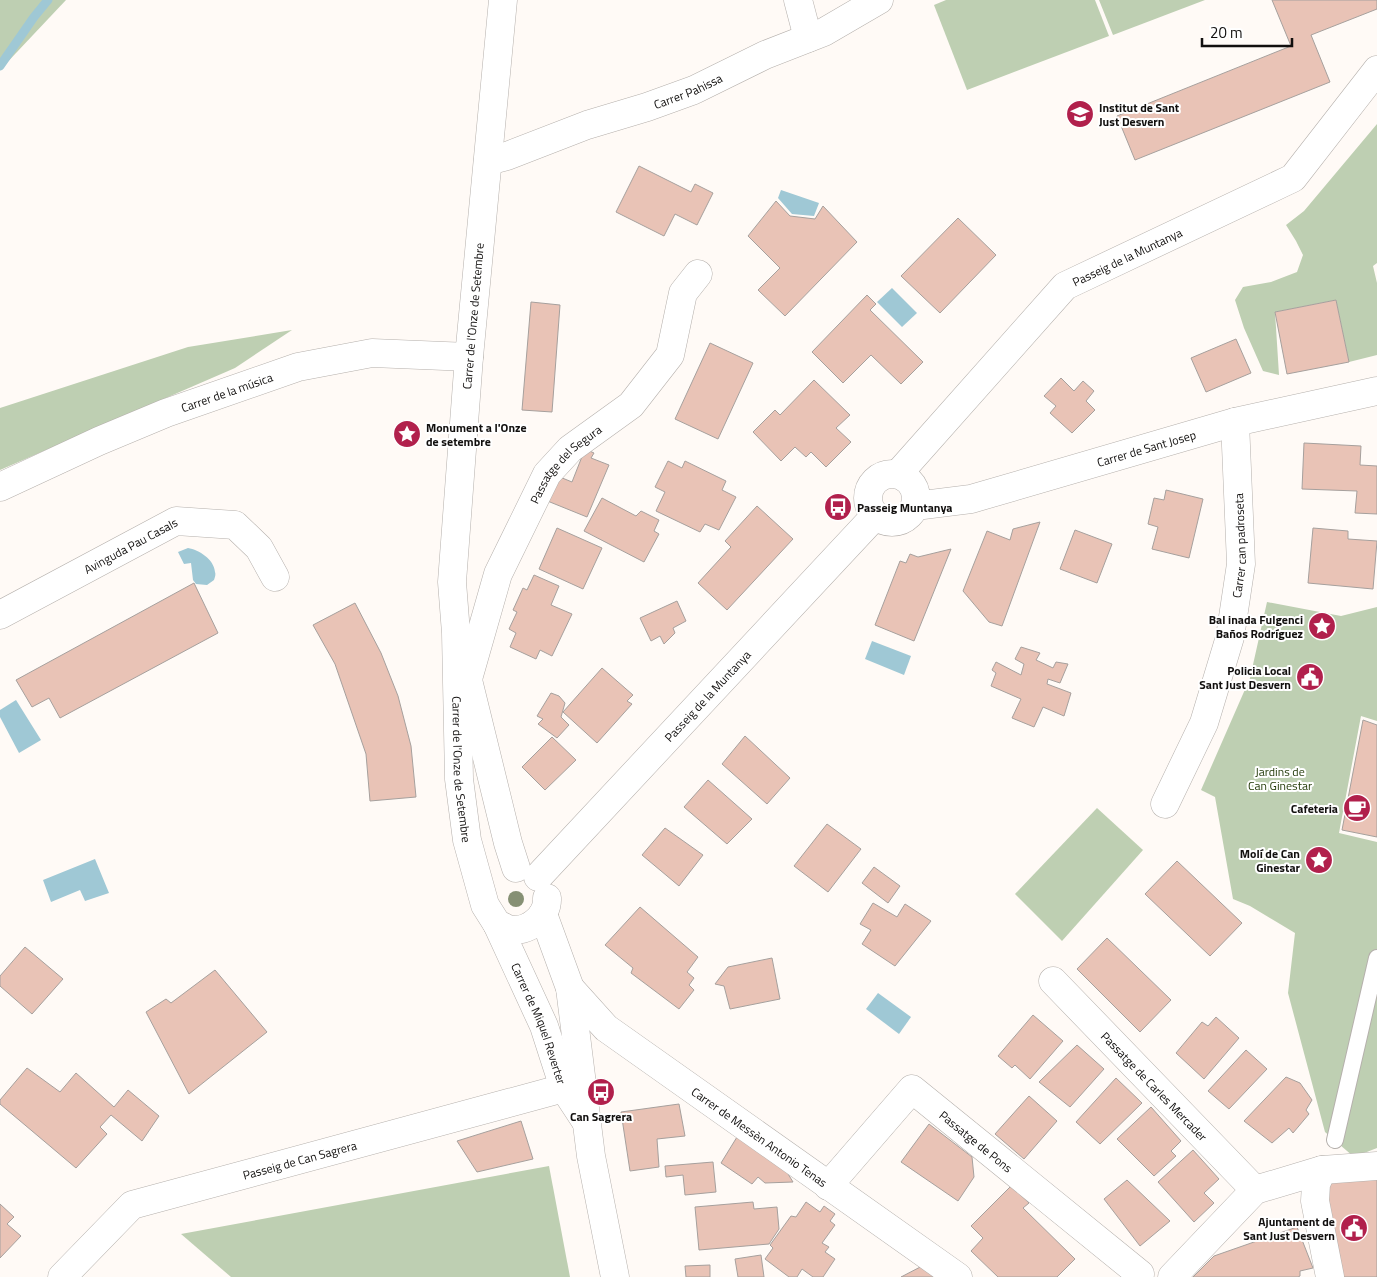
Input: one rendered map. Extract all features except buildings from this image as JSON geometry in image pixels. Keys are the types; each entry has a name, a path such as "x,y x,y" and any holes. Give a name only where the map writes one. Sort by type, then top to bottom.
{"street":[{"name":"Carrer de l'Onze de Setembre","path":"491,914 467,840 459,779 456,633 452,582 469,357 503,0"},
{"path":"798,0 808,38"},
{"name":"Carrer Pahissa","path":"488,161 507,156 587,125 647,107 694,90 765,55 824,32 879,0"},
{"name":"Passeig de la Muntanya","path":"898,474 1065,286 1293,178 1377,70"},
{"name":"Passatge del Segura","path":"468,679 498,574 547,474 570,449 631,405 670,355 683,293 698,274"},
{"name":"Carrer de la música","path":"0,487 166,412 298,367 372,353 469,357"},
{"name":"Carrer de Sant Josep","path":"914,506 971,499 1235,422 1377,390"},
{"name":"Carrer can padroseta","path":"1165,804 1204,723 1230,637 1241,564 1235,422"},
{"path":"886,474 898,474 907,479 913,487 916,497 914,506 904,519 889,522 875,516 868,505 868,492 874,481 886,474"},
{"name":"Passeig de la Muntanya","path":"527,872 875,516"},
{"name":"Avinguda Pau Casals","path":"0,615 176,521 235,525 259,548 275,577"},
{"name":"Carrer de l'Onze de Setembre","path":"456,633 508,843 527,872"},
{"path":"527,872 545,888 547,901 543,914 534,924 522,929 509,929 491,914 487,887 499,873 527,872"},
{"name":"Carrer de Miquel Reverter","path":"491,914 544,1026 564,1088 586,1120"},
{"name":"Carrer de Miquel Reverter","path":"543,914 570,988 591,1156 614,1277"},
{"name":"Passatge de Carles Mercader","path":"1053,982 1255,1190"},
{"name":"Carrer de Messèn Antonio Tenas","path":"570,988 606,1028 958,1277"},
{"name":"Passeig de Can Sagrera","path":"62,1277 132,1205 564,1088"},
{"name":"Passatge de Pons","path":"828,1186 912,1089 1140,1274"},
{"path":"1172,1277 1255,1190 1322,1170 1377,1166"},
{"path":"1322,1170 1316,1184 1315,1201 1330,1277"}],"lane":[{"path":"1335,1140 1377,958"}],"green space":[{"path":"0,0 66,0 0,70"},
{"path":"946,0 1095,0 1109,36 967,90 934,5"},
{"path":"1099,0 1205,0 1113,35"},
{"path":"1377,124 1377,263 1373,266 1377,283 1377,355 1349,362 1336,300 1275,312 1279,375 1263,371 1244,328 1235,300 1243,287 1271,282 1297,272 1303,255 1286,225 1304,211"},
{"path":"292,330 235,368 0,470 0,408 188,347"},
{"name":"Jardins de Can Ginestar","path":"1267,602 1341,616 1377,607 1377,721 1361,716 1339,833 1377,842 1377,1148 1354,1157 1325,1132 1288,993 1295,933 1250,906 1233,899 1215,797 1201,790 1250,678"},
{"path":"1097,808 1143,850 1062,941 1015,894"},
{"path":"549,1166 570,1277 231,1277 181,1234"}],"water":[{"path":"781,190 819,203 814,216 792,214 778,198"},
{"path":"892,288 917,313 902,327 877,302"},
{"path":"188,548 201,553 212,563 215,577 207,585 196,584 193,580 191,563 184,564 178,552"},
{"path":"872,641 911,656 904,675 865,659"},
{"path":"16,700 41,740 19,753 0,717 0,710"},
{"path":"95,859 109,893 85,901 80,890 51,902 43,880"},
{"path":"878,993 911,1017 899,1034 866,1009"}],"waterway":[{"path":"0,66 48,0"}],"place":[{"name":"Institut de Sant Just Desvern","path":"1080,114"},
{"name":"Monument a l'Onze de setembre","path":"407,434"},
{"name":"Passeig Muntanya","path":"838,507"},
{"name":"Bal inada Fulgenci Baños Rodríguez","path":"1322,626"},
{"name":"Policia Local Sant Just Desvern","path":"1310,677"},
{"name":"Cafeteria","path":"1357,808"},
{"name":"Molí de Can Ginestar","path":"1319,860"},
{"name":"Can Sagrera","path":"601,1092"},
{"name":"Ajuntament de Sant Just Desvern","path":"1354,1228"}]}
